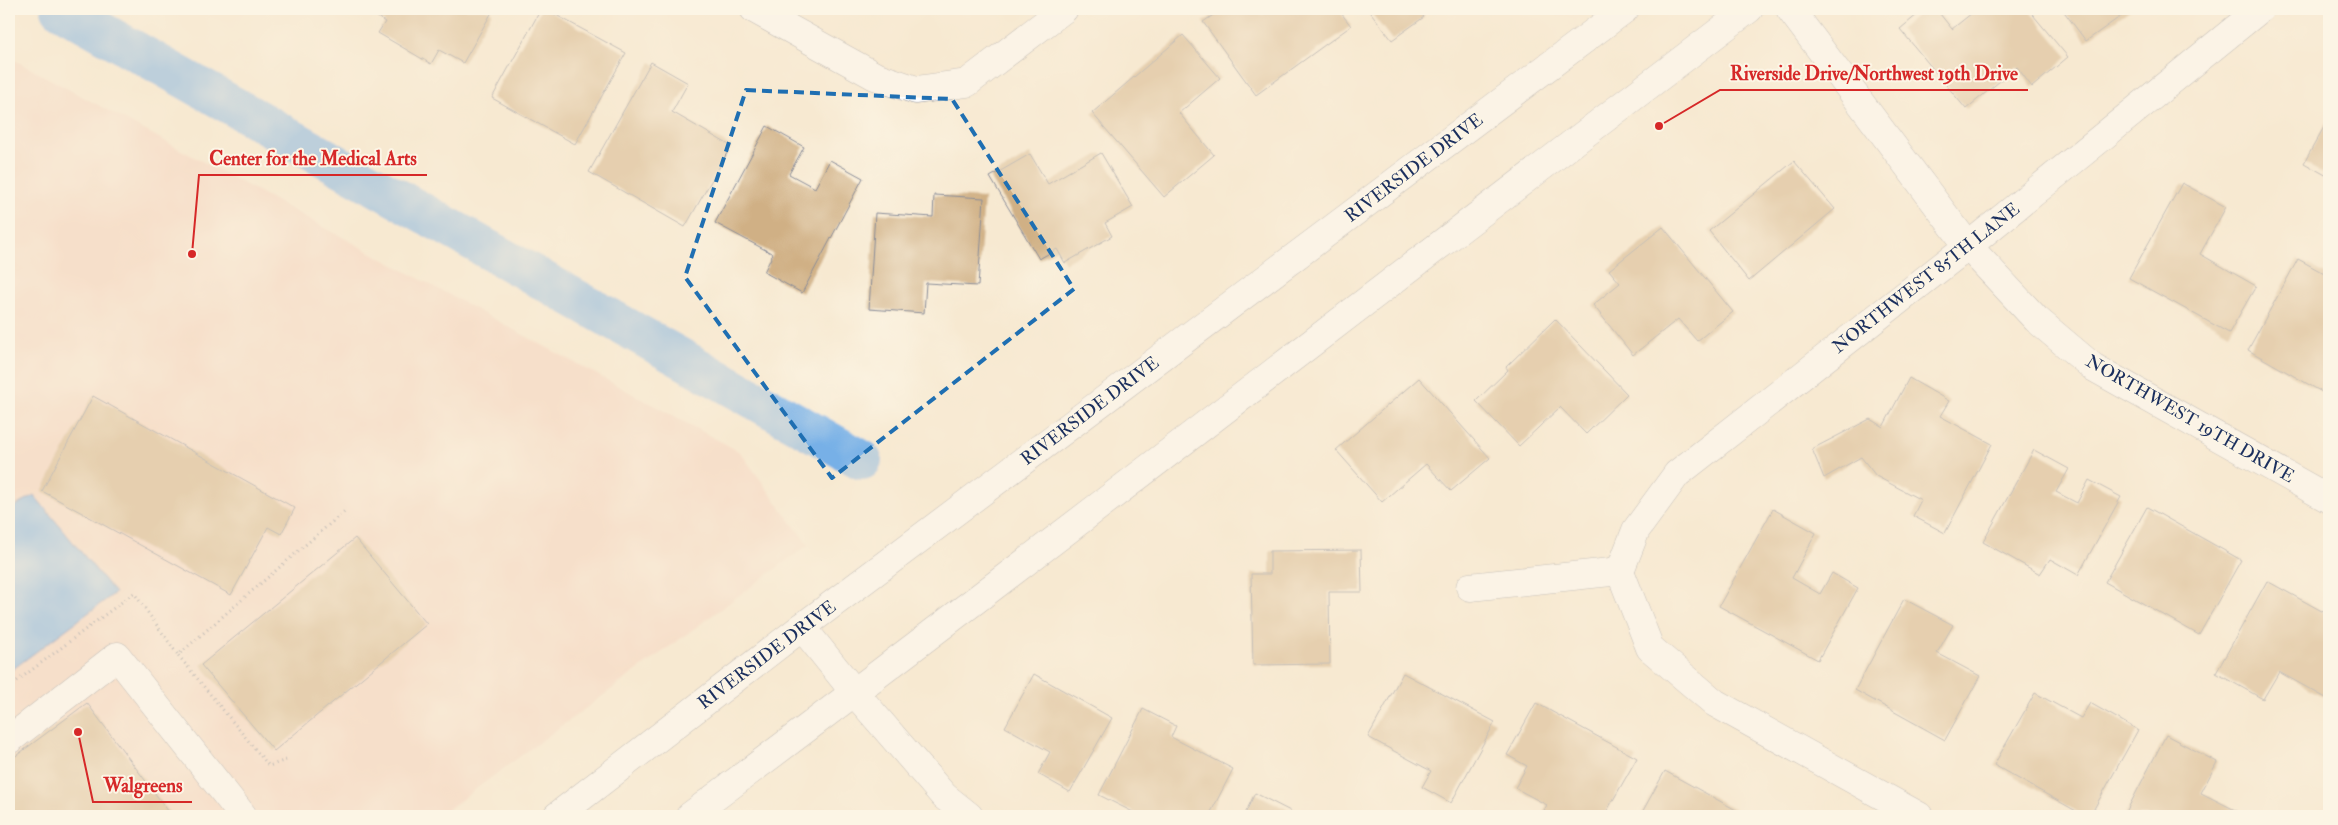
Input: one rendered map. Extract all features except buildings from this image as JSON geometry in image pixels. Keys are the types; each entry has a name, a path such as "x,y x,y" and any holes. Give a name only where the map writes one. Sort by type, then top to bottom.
{"street":[{"path":"754,9 875,76 916,90 967,83 1064,9"},
{"name":"RIVERSIDE DRIVE","path":"557,816 802,628 1625,9"},
{"path":"690,816 855,693 1461,227 1749,9"},
{"name":"NORTHWEST 19TH DRIVE","path":"1790,9 1968,246 2036,319 2093,367 2329,499"},
{"name":"NORTHWEST 85TH LANE","path":"1620,570 1636,530 1678,474 1968,246 2260,9"},
{"path":"1470,587 1620,570 1650,648 1715,702 1919,816"},
{"path":"802,628 944,796 969,816"},
{"path":"9,740 117,656 243,816"}],"path":[{"path":"286,760 269,766 178,655 347,509"}],"highlighted area":[{"path":"746,90 952,99 1074,289 832,478 685,277"}],"shaded area":[{"path":"9,57 740,452 808,545 439,816 9,816"}],"water":[{"path":"34,495 115,593 9,672 9,510"}],"waterway":[{"path":"61,9 862,460"}],"place":[{"name":"Riverside Drive/Northwest 19th Drive","path":"1659,126"},
{"name":"Center for the Medical Arts","path":"192,254"},
{"name":"Walgreens","path":"78,732"}]}
